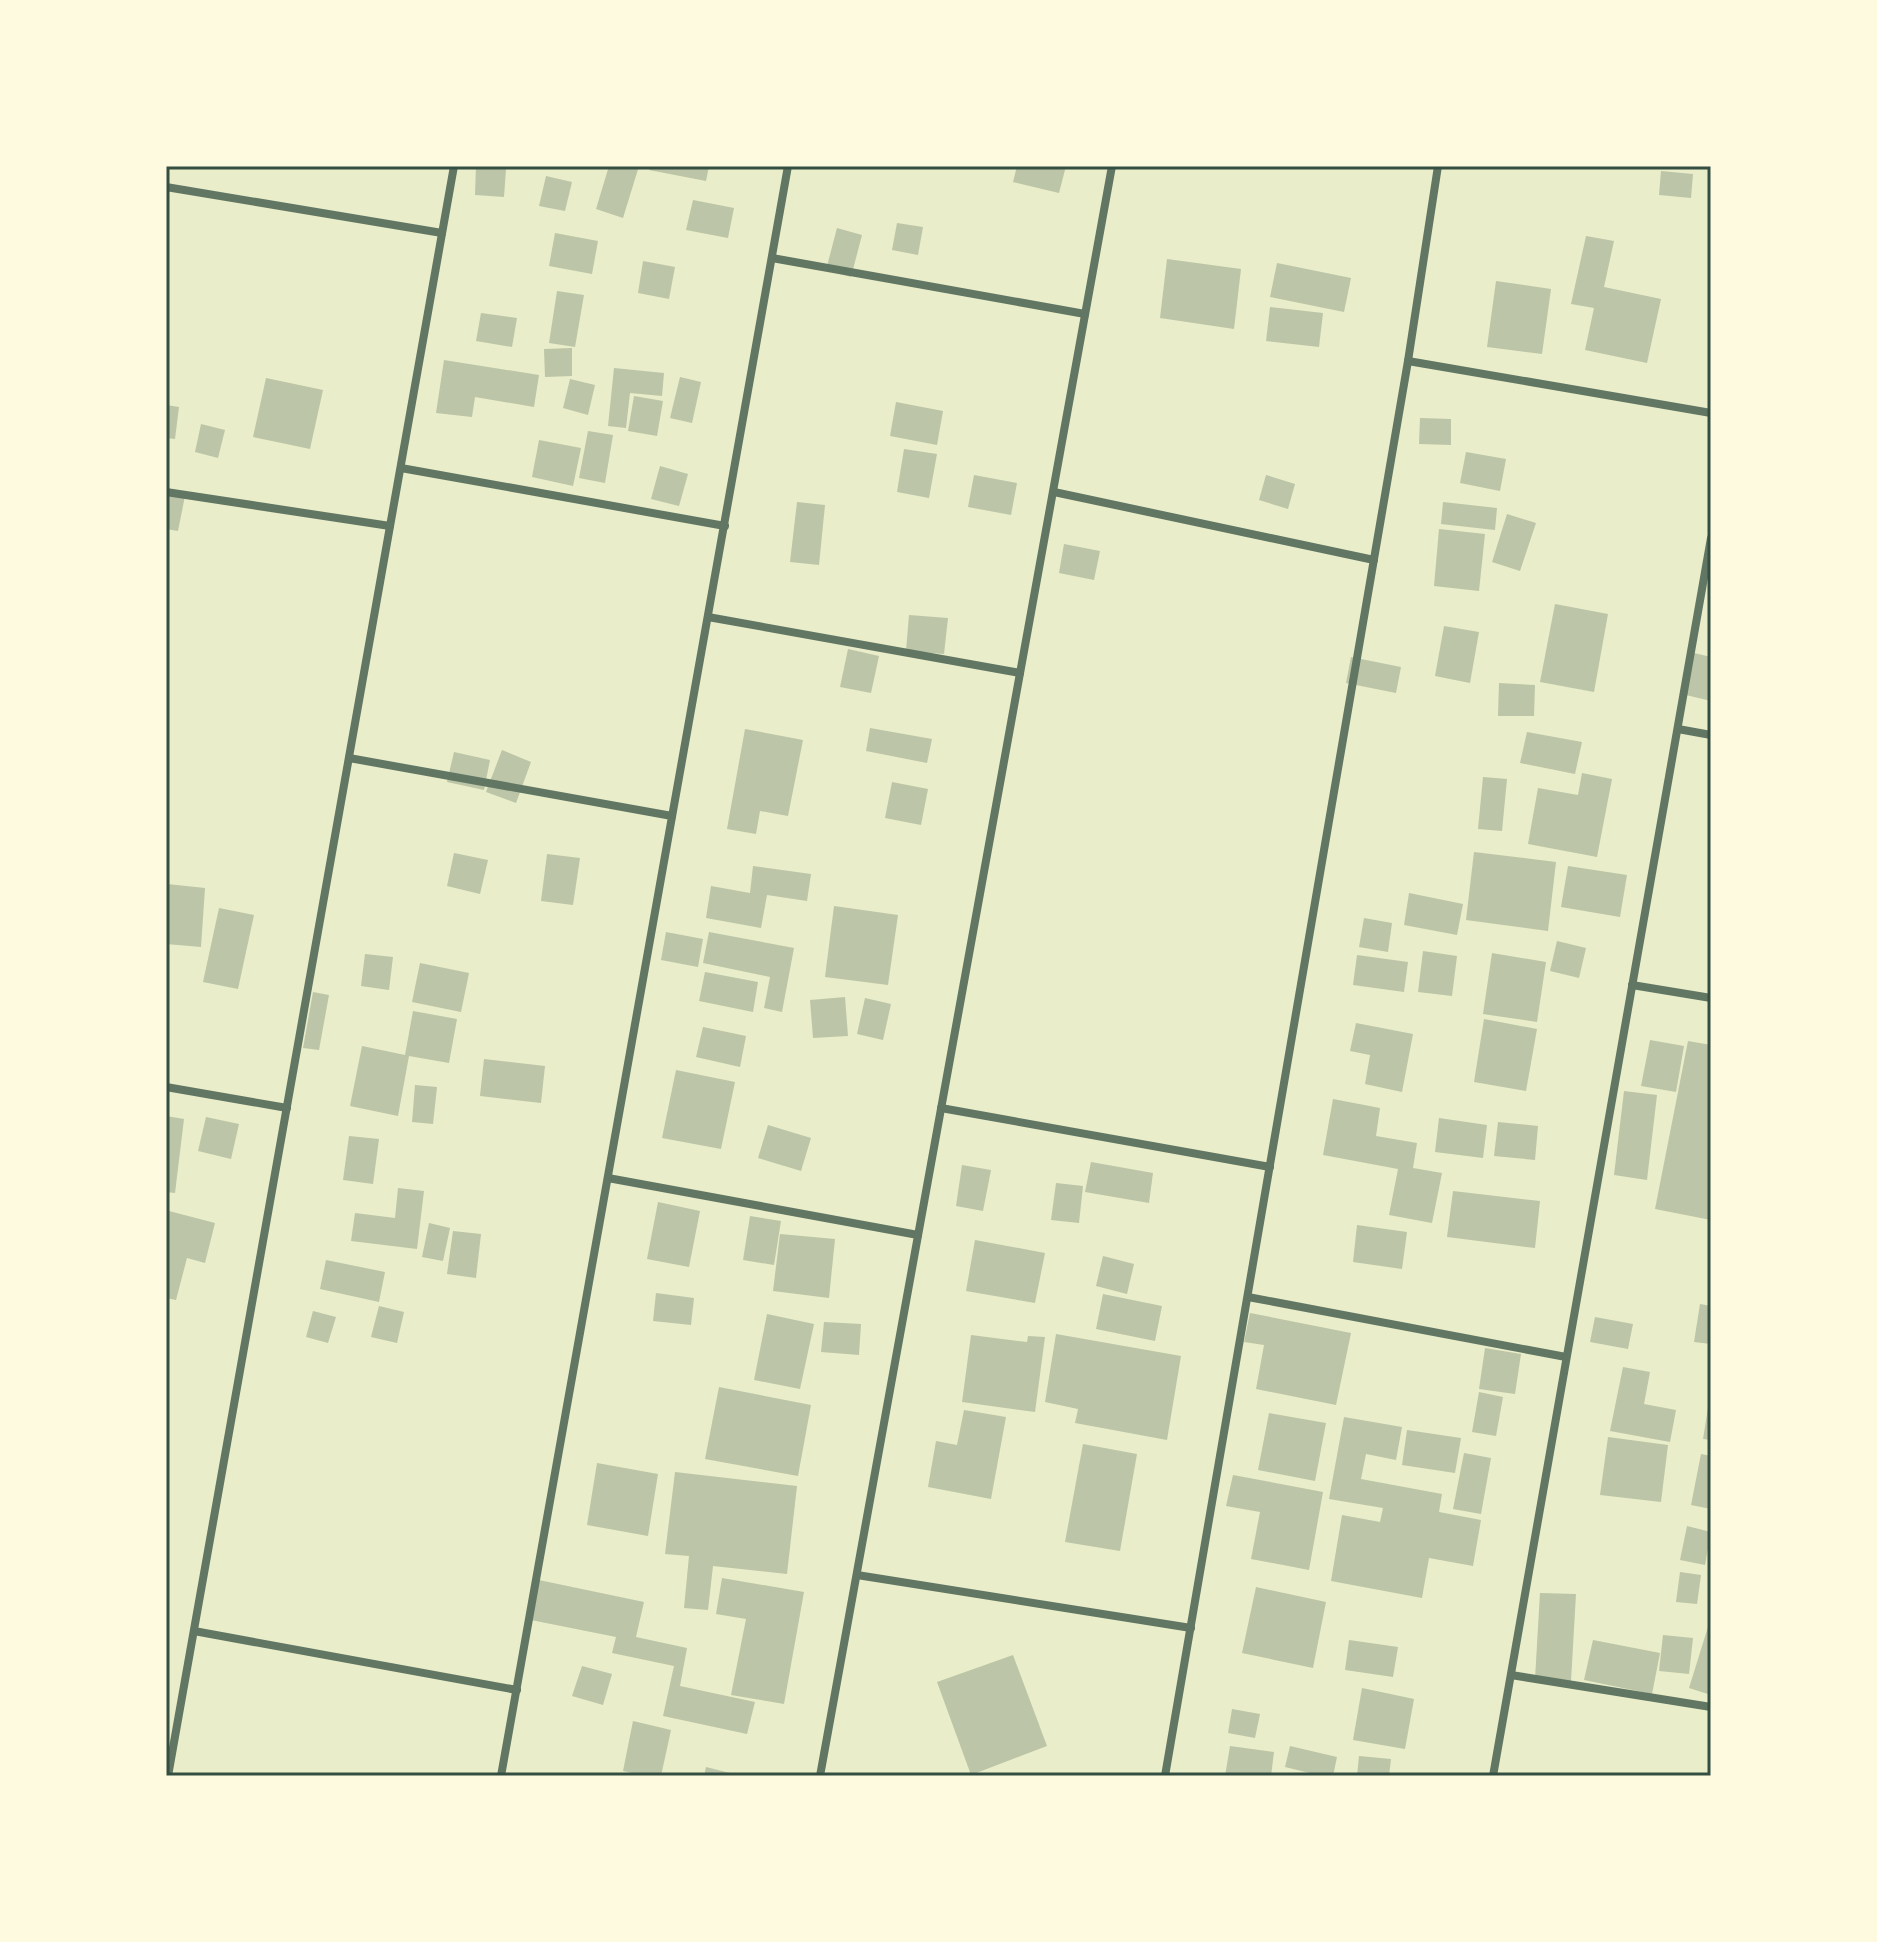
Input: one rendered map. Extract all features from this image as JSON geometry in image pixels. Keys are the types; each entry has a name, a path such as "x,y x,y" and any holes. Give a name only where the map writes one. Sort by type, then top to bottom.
{"street":[{"path":"168,1776 454,166"},
{"path":"501,1776 788,166"},
{"path":"820,1776 1112,166"},
{"path":"1165,1776 1408,361 1438,166"},
{"path":"166,187 442,233"},
{"path":"772,258 1085,314"},
{"path":"1408,361 1711,413"},
{"path":"401,468 725,526"},
{"path":"166,492 390,526"},
{"path":"1054,492 1374,560"},
{"path":"1493,1776 1711,538"},
{"path":"708,617 1020,673"},
{"path":"1678,729 1711,735"},
{"path":"349,758 672,816"},
{"path":"1632,985 1711,998"},
{"path":"166,1087 287,1108"},
{"path":"941,1108 1270,1167"},
{"path":"608,1178 918,1235"},
{"path":"1248,1297 1566,1357"},
{"path":"857,1575 1191,1628"},
{"path":"194,1631 517,1690"},
{"path":"1511,1675 1711,1707"}],"building":[{"path":"476,166 506,169 504,197 475,195"},
{"path":"609,166 639,166 623,218 596,209"},
{"path":"650,166 709,166 706,181 649,170"},
{"path":"1017,166 1066,166 1059,193 1013,182"},
{"path":"1661,171 1693,174 1691,198 1659,195"},
{"path":"546,176 572,182 565,211 539,206"},
{"path":"693,200 734,208 728,238 686,230"},
{"path":"897,223 923,227 918,255 892,250"},
{"path":"837,228 862,235 851,277 826,270"},
{"path":"555,233 598,241 592,274 549,266"},
{"path":"1586,236 1614,241 1604,287 1661,299 1647,363 1585,350 1594,308 1571,304"},
{"path":"1167,259 1241,269 1234,329 1160,318"},
{"path":"643,261 675,267 669,299 638,293"},
{"path":"1277,263 1351,278 1344,312 1270,297"},
{"path":"1496,281 1551,289 1542,354 1487,347"},
{"path":"557,291 584,295 575,347 549,343"},
{"path":"1270,307 1323,313 1319,347 1266,341"},
{"path":"481,313 517,318 512,347 476,341"},
{"path":"572,348 572,376 545,377 544,349"},
{"path":"444,360 539,375 534,407 475,397 472,417 436,413"},
{"path":"614,368 664,373 662,396 630,393 626,428 608,426"},
{"path":"680,377 701,382 692,423 670,418"},
{"path":"266,378 323,390 310,449 253,437"},
{"path":"570,379 595,385 588,415 563,408"},
{"path":"634,396 663,401 657,436 628,431"},
{"path":"896,402 943,411 937,445 890,436"},
{"path":"166,405 179,407 175,439 166,438"},
{"path":"1420,418 1451,419 1451,445 1419,444"},
{"path":"201,424 225,430 218,458 195,452"},
{"path":"588,431 613,435 605,483 579,478"},
{"path":"539,440 581,448 573,486 532,477"},
{"path":"904,449 937,454 929,498 897,492"},
{"path":"1466,452 1506,459 1500,491 1460,483"},
{"path":"660,466 688,474 679,506 651,499"},
{"path":"974,475 1017,483 1011,515 968,507"},
{"path":"1266,475 1295,484 1288,509 1259,500"},
{"path":"166,492 185,496 178,531 166,529"},
{"path":"797,502 825,505 819,565 790,562"},
{"path":"1443,502 1497,508 1495,530 1441,524"},
{"path":"1507,514 1536,523 1520,571 1492,562"},
{"path":"1439,529 1485,534 1479,591 1434,586"},
{"path":"1064,544 1100,551 1094,580 1059,573"},
{"path":"1555,604 1608,614 1594,692 1540,682"},
{"path":"909,615 948,618 944,654 906,651"},
{"path":"1444,626 1479,632 1470,683 1435,676"},
{"path":"848,649 879,656 871,693 840,687"},
{"path":"1694,653 1711,657 1711,701 1686,695"},
{"path":"1351,657 1401,667 1396,693 1346,683"},
{"path":"1499,683 1535,685 1534,716 1498,716"},
{"path":"870,728 932,739 927,763 866,751"},
{"path":"745,729 803,740 788,816 760,811 756,834 727,829"},
{"path":"1527,732 1582,742 1575,774 1520,763"},
{"path":"502,750 531,762 516,803 486,792"},
{"path":"454,752 490,760 484,790 447,782"},
{"path":"1582,773 1612,779 1597,857 1528,844 1538,788 1578,795"},
{"path":"1483,777 1507,779 1502,831 1478,829"},
{"path":"892,782 928,789 921,825 885,818"},
{"path":"1474,852 1556,862 1548,931 1466,920"},
{"path":"454,853 488,860 480,894 447,886"},
{"path":"547,854 580,858 573,905 541,901"},
{"path":"753,866 811,874 807,901 767,895 761,928 706,918 711,886 750,893"},
{"path":"1568,866 1627,875 1620,917 1561,907"},
{"path":"167,884 205,888 201,947 166,944"},
{"path":"1409,893 1463,904 1457,935 1404,925"},
{"path":"834,906 898,915 888,985 825,977"},
{"path":"219,908 254,915 238,989 203,982"},
{"path":"1364,918 1392,923 1388,952 1359,947"},
{"path":"666,932 703,939 698,967 661,960"},
{"path":"709,932 794,948 782,1012 764,1008 770,977 703,963"},
{"path":"1557,941 1586,948 1579,978 1550,971"},
{"path":"1423,951 1457,956 1452,996 1418,992"},
{"path":"1492,953 1546,962 1537,1022 1483,1014"},
{"path":"365,954 393,957 389,990 361,986"},
{"path":"1357,955 1408,962 1404,992 1353,985"},
{"path":"420,963 469,973 461,1012 412,1002"},
{"path":"705,972 758,982 753,1012 699,1001"},
{"path":"313,992 329,995 319,1050 303,1048"},
{"path":"845,997 848,1036 813,1038 810,1000"},
{"path":"865,998 891,1004 883,1040 857,1034"},
{"path":"413,1011 457,1019 449,1063 409,1056 398,1116 350,1106 362,1046 405,1055"},
{"path":"1484,1019 1537,1029 1526,1091 1474,1082"},
{"path":"1356,1023 1413,1034 1402,1092 1365,1084 1370,1055 1350,1051"},
{"path":"703,1027 746,1036 740,1067 696,1057"},
{"path":"1650,1040 1684,1046 1676,1092 1641,1086"},
{"path":"1688,1041 1711,1045 1711,1220 1655,1209"},
{"path":"484,1059 545,1066 541,1103 480,1096"},
{"path":"676,1070 735,1082 721,1149 662,1138"},
{"path":"415,1085 437,1087 433,1124 412,1122"},
{"path":"1624,1091 1657,1095 1647,1180 1614,1175"},
{"path":"1333,1099 1380,1108 1376,1136 1417,1143 1413,1168 1442,1173 1432,1223 1389,1215 1398,1169 1323,1155"},
{"path":"166,1116 184,1119 175,1193 166,1192"},
{"path":"206,1117 239,1124 231,1159 198,1151"},
{"path":"1439,1118 1487,1125 1483,1158 1435,1152"},
{"path":"1498,1122 1538,1126 1535,1160 1494,1156"},
{"path":"768,1125 811,1138 801,1171 758,1158"},
{"path":"349,1136 379,1139 373,1184 343,1180"},
{"path":"1091,1162 1153,1173 1149,1203 1085,1192"},
{"path":"962,1165 991,1170 983,1211 956,1206"},
{"path":"1056,1183 1083,1186 1079,1223 1051,1220"},
{"path":"398,1188 424,1191 417,1249 351,1241 355,1213 395,1218"},
{"path":"1453,1191 1540,1201 1535,1248 1447,1237"},
{"path":"658,1202 700,1211 689,1267 647,1259"},
{"path":"169,1211 215,1223 205,1263 187,1258 176,1300 166,1298 166,1224"},
{"path":"750,1216 781,1221 774,1265 743,1260"},
{"path":"429,1223 450,1228 443,1261 422,1257"},
{"path":"1357,1225 1407,1232 1402,1269 1353,1262"},
{"path":"453,1231 481,1234 476,1278 447,1274"},
{"path":"780,1234 835,1239 829,1298 773,1291"},
{"path":"975,1240 1045,1253 1035,1303 966,1291"},
{"path":"1103,1256 1134,1264 1127,1294 1096,1286"},
{"path":"326,1260 385,1272 379,1302 320,1289"},
{"path":"656,1293 694,1298 691,1325 653,1321"},
{"path":"1103,1294 1162,1306 1155,1341 1096,1329"},
{"path":"1700,1304 1711,1306 1711,1344 1694,1342"},
{"path":"379,1306 404,1312 397,1343 371,1337"},
{"path":"313,1311 336,1317 328,1343 306,1337"},
{"path":"1250,1313 1351,1333 1336,1405 1256,1389 1264,1345 1244,1342"},
{"path":"767,1314 814,1324 800,1389 754,1380"},
{"path":"1595,1317 1633,1324 1628,1349 1590,1342"},
{"path":"824,1322 861,1324 859,1355 821,1352"},
{"path":"1056,1334 1181,1356 1167,1440 1075,1423 1078,1409 1045,1402"},
{"path":"971,1335 1027,1342 1028,1336 1045,1337 1035,1412 962,1402"},
{"path":"1485,1348 1521,1354 1515,1394 1479,1389"},
{"path":"1623,1367 1650,1372 1644,1404 1676,1410 1670,1442 1610,1431"},
{"path":"719,1387 811,1405 798,1476 705,1459"},
{"path":"1479,1392 1503,1397 1496,1436 1472,1432"},
{"path":"1711,1402 1711,1440 1703,1439"},
{"path":"964,1410 1006,1417 991,1499 928,1487 936,1441 957,1445"},
{"path":"1269,1413 1326,1423 1315,1481 1258,1470"},
{"path":"1344,1417 1402,1427 1396,1460 1366,1454 1361,1479 1442,1494 1439,1512 1481,1520 1473,1566 1429,1558 1422,1598 1331,1581 1342,1515 1380,1522 1383,1508 1329,1499"},
{"path":"1407,1430 1461,1438 1455,1473 1402,1465"},
{"path":"1608,1437 1668,1445 1661,1502 1600,1495"},
{"path":"1083,1444 1137,1454 1120,1551 1065,1542"},
{"path":"1464,1453 1491,1458 1481,1514 1453,1509"},
{"path":"1701,1454 1711,1456 1711,1509 1691,1505"},
{"path":"597,1463 658,1474 648,1536 587,1525"},
{"path":"675,1472 797,1486 787,1574 713,1566 708,1610 684,1608 689,1556 665,1554"},
{"path":"1233,1475 1323,1492 1309,1570 1251,1559 1260,1512 1226,1506"},
{"path":"1687,1526 1711,1532 1705,1565 1680,1560"},
{"path":"1680,1572 1701,1575 1697,1604 1676,1602"},
{"path":"722,1578 804,1592 784,1704 731,1695 746,1619 716,1614"},
{"path":"534,1579 644,1602 636,1637 687,1648 680,1686 755,1702 747,1734 663,1716 674,1666 612,1653 616,1637 526,1619"},
{"path":"1256,1587 1326,1602 1313,1668 1242,1653"},
{"path":"1540,1593 1576,1594 1571,1681 1535,1679"},
{"path":"1708,1627 1711,1628 1711,1695 1689,1688"},
{"path":"1663,1635 1693,1638 1689,1674 1659,1671"},
{"path":"1349,1640 1398,1647 1393,1677 1345,1670"},
{"path":"1593,1640 1660,1653 1652,1694 1584,1680"},
{"path":"1013,1655 1047,1746 971,1775 937,1682"},
{"path":"582,1666 612,1674 603,1705 572,1696"},
{"path":"1362,1688 1414,1699 1405,1749 1353,1740"},
{"path":"1232,1709 1260,1714 1255,1738 1228,1733"},
{"path":"633,1721 671,1730 661,1776 623,1771"},
{"path":"1230,1746 1274,1752 1271,1776 1225,1776"},
{"path":"1290,1746 1337,1757 1333,1776 1285,1767"},
{"path":"1359,1756 1391,1759 1389,1776 1357,1776"},
{"path":"706,1767 738,1775 738,1776 704,1776"}]}
